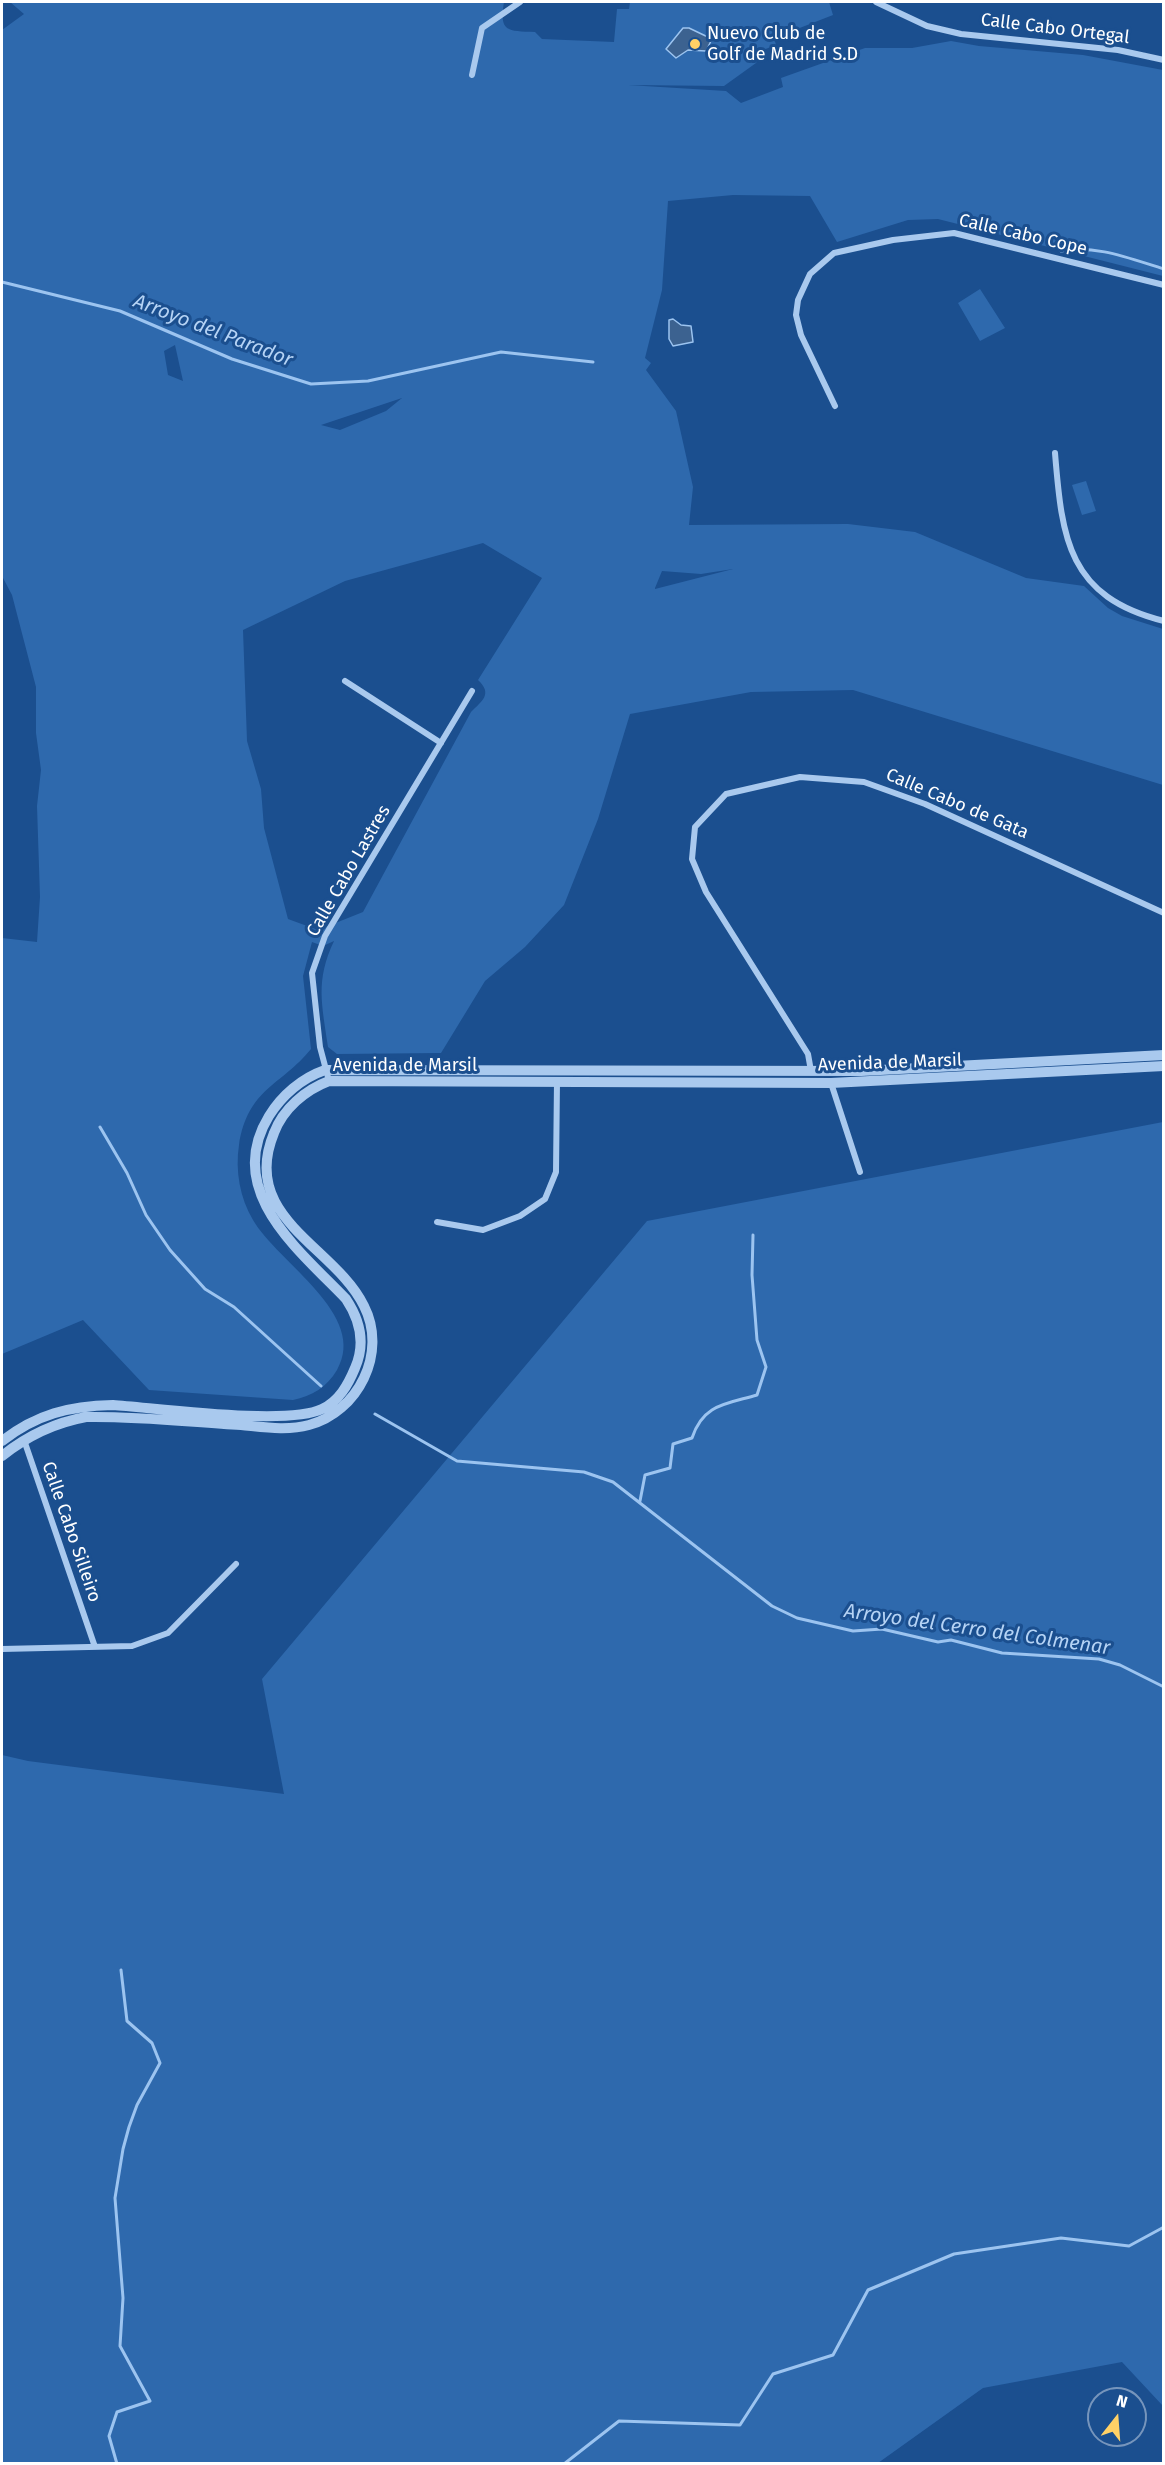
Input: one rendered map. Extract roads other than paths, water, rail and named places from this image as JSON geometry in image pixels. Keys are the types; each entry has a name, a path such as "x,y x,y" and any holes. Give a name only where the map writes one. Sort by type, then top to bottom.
{"street":[{"path":"472,75 482,28 520,2"},
{"name":"Calle Cabo Ortegal","path":"876,2 927,26 961,34 1118,50 1164,60"},
{"name":"Calle Cabo Cope","path":"835,406 801,335 796,315 798,300 810,274 834,253 893,240 954,233 1164,285"},
{"path":"1055,453 1060,518 1073,557 1101,593 1123,608 1164,621"},
{"path":"345,681 441,743"},
{"name":"Calle Cabo Lastres","path":"327,1076 312,973 326,936 472,691"},
{"name":"Calle Cabo de Gata","path":"811,1071 808,1054 706,892 692,859 695,828 726,794 800,777 864,782 936,809 1164,913"},
{"name":"Avenida de Marsil","path":"557,1077 861,1071 1164,1055"},
{"name":"Avenida de Marsil","path":"2,1441 63,1421 86,1417 290,1428 327,1418 339,1412 350,1400 371,1361 371,1325 355,1291 288,1222 273,1200 267,1160 269,1144 286,1112 327,1076 557,1077 831,1083 1164,1066"},
{"path":"437,1222 483,1230 520,1216 545,1198 556,1172 557,1077"},
{"path":"831,1083 860,1172"},
{"name":"Avenida de Marsil","path":"2,1456 21,1433"},
{"name":"Calle Cabo Silleiro","path":"21,1433 95,1647"},
{"path":"2,1649 132,1646 168,1633 236,1564"}],"waterway":[{"name":"Arroyo del Parador","path":"1061,251 1074,249 1099,251 1164,269"},
{"name":"Arroyo del Parador","path":"2,282 120,311 232,359 311,384 368,381 501,352 593,362"},
{"name":"Arroyo del Cerro del Colmenar","path":"100,1127 127,1173 146,1215 170,1250 205,1289 234,1307 321,1386"},
{"path":"640,1501 645,1475 670,1468 673,1444 692,1438 702,1418 717,1407 757,1395 766,1367 757,1340 752,1275 753,1235"},
{"name":"Arroyo del Cerro del Colmenar","path":"375,1414 457,1461 584,1472 613,1482 772,1606 797,1618 853,1631 882,1629 938,1642 951,1640 1002,1653 1099,1659 1120,1665 1164,1687"},
{"path":"117,2464 109,2436 117,2412 150,2401 120,2346 123,2298 115,2198 129,2127 137,2105 160,2063 152,2043 127,2021 121,1970"},
{"path":"564,2464 619,2421 740,2425 773,2374 833,2355 868,2290 954,2254 1061,2238 1129,2246 1164,2227"}],"place":[{"name":"Nuevo Club de Golf de Madrid S.D","path":"695,44"}]}
